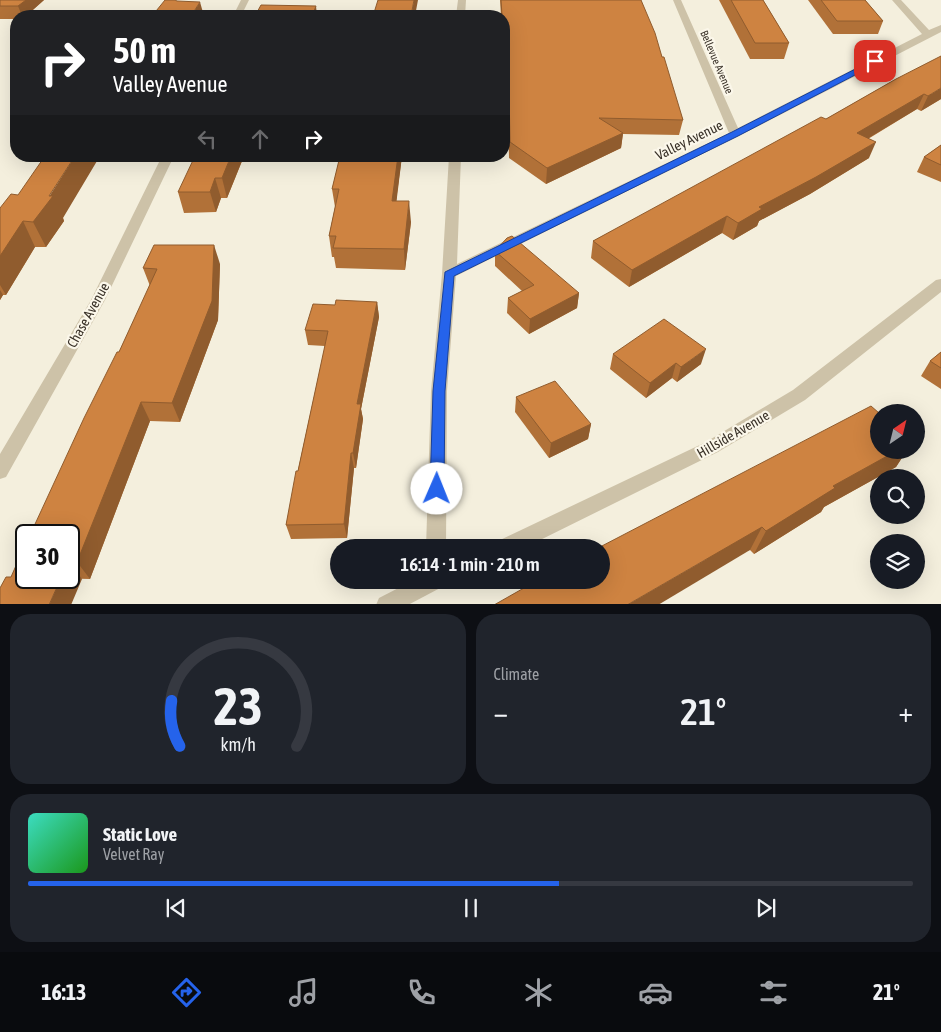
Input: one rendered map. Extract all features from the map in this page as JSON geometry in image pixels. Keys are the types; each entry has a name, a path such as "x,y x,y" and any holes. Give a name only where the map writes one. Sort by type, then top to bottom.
{"street":[{"name":"Bellevue Avenue","path":"677,0 735,134"},
{"path":"896,0 927,34"},
{"name":"Valley Avenue","path":"449,274 735,134 941,28"},
{"name":"Chase Avenue","path":"0,470 98,300 165,162"},
{"path":"436,539 439,391 449,274 454,162"},
{"name":"Hillside Avenue","path":"522,539 712,447 799,395 941,284"},
{"path":"386,604 417,589"}],"building":[{"path":"0,0 26,0 18,6 0,6"},
{"path":"165,0 200,2 195,10 157,10"},
{"path":"378,0 414,0 412,10 375,10"},
{"path":"501,0 641,0 655,33 662,57 664,57 683,120 599,118 623,133 547,168 510,142 510,10 502,10"},
{"path":"731,0 763,0 789,43 755,43"},
{"path":"821,0 865,0 883,21 837,21"},
{"path":"261,5 316,6 314,10 258,10"},
{"path":"941,56 941,88 928,96 924,94 857,133 876,142 759,207 762,209 738,223 727,216 632,270 593,241 821,117 826,119"},
{"path":"941,145 941,165 924,157"},
{"path":"41,162 71,162 49,196 53,196 33,222 23,221 0,256 0,208 11,194 18,195"},
{"path":"192,162 229,162 222,178 215,178 210,192 178,192"},
{"path":"339,162 397,162 392,201 409,201 404,249 333,248 336,236 329,236 339,189 332,189"},
{"path":"512,236 579,293 530,319 508,298 534,285 495,251 507,238"},
{"path":"154,245 214,245 212,301 172,403 141,402 80,554 80,524 35,524 84,418 117,352 119,352 157,269 143,268"},
{"path":"336,300 377,302 357,404 361,404 353,453 351,453 344,524 286,525 296,471 298,471 328,331 305,330 313,304 335,305"},
{"path":"664,319 706,349 681,367 676,363 650,383 613,354"},
{"path":"941,352 941,368 930,361"},
{"path":"555,381 591,424 551,443 516,397"},
{"path":"870,407 870,459 882,459 833,486 835,488 766,531 762,527 629,604 496,604 522,589 610,589 610,542"},
{"path":"15,568 15,589 56,589 49,604 0,604 0,588 6,577 11,577"}],"route":[{"path":"437,489 439,391 449,274 735,134 875,61"}]}
